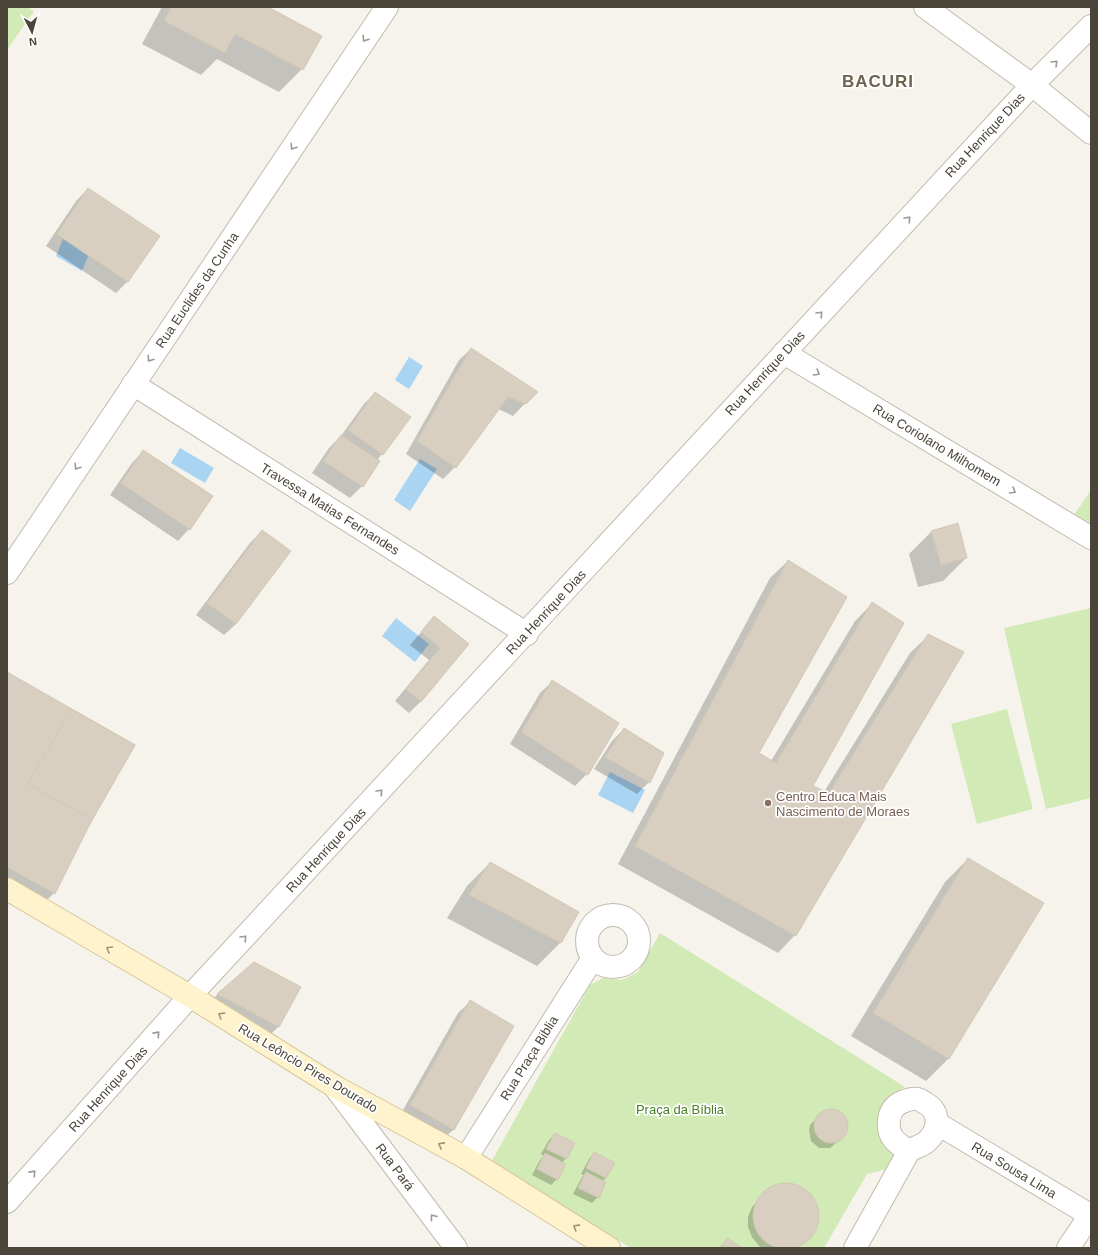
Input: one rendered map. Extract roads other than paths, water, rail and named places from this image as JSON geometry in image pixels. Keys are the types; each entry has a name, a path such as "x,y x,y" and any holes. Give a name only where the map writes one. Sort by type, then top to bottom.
{"main road":[{"name":"Rua Leôncio Pires Dourado","path":"7,889 190,996 334,1086 466,1158 609,1248"}],"street":[{"name":"Rua Euclides da Cunha","path":"7,573 387,7"},
{"path":"925,7 1032,85 1091,133"},
{"name":"Rua Henrique Dias","path":"7,1202 190,996 527,634 1032,85 1091,26"},
{"name":"Rua Coriolano Milhomem","path":"784,353 1091,538"},
{"name":"Travessa Matias Fernandes","path":"133,384 527,634"},
{"name":"Rua Praça Biblia","path":"466,1158 593,958"},
{"name":"Rua Pará","path":"334,1086 456,1248"},
{"path":"855,1248 909,1151 925,1143 932,1136 938,1124 935,1112 929,1105 918,1099 908,1099 895,1105 890,1114 888,1126 892,1138 909,1151"},
{"name":"Rua Sousa Lima","path":"938,1124 1090,1215"},
{"path":"1068,1248 1090,1215"}],"water":[{"path":"63,239 88,256 82,271 56,256"},
{"path":"409,357 423,366 409,389 395,380"},
{"path":"180,448 214,468 205,483 171,463"},
{"path":"420,459 437,469 410,511 394,500"},
{"path":"396,618 429,644 415,662 382,636"},
{"path":"610,772 645,790 633,813 598,795"}],"place":[{"name":"Centro Educa Mais Nascimento de Moraes","path":"768,803"}],"district":[{"name":"BACURI","path":"878,81"}],"park label":[{"name":"Praça da Bíblia","path":"680,1109"}]}
